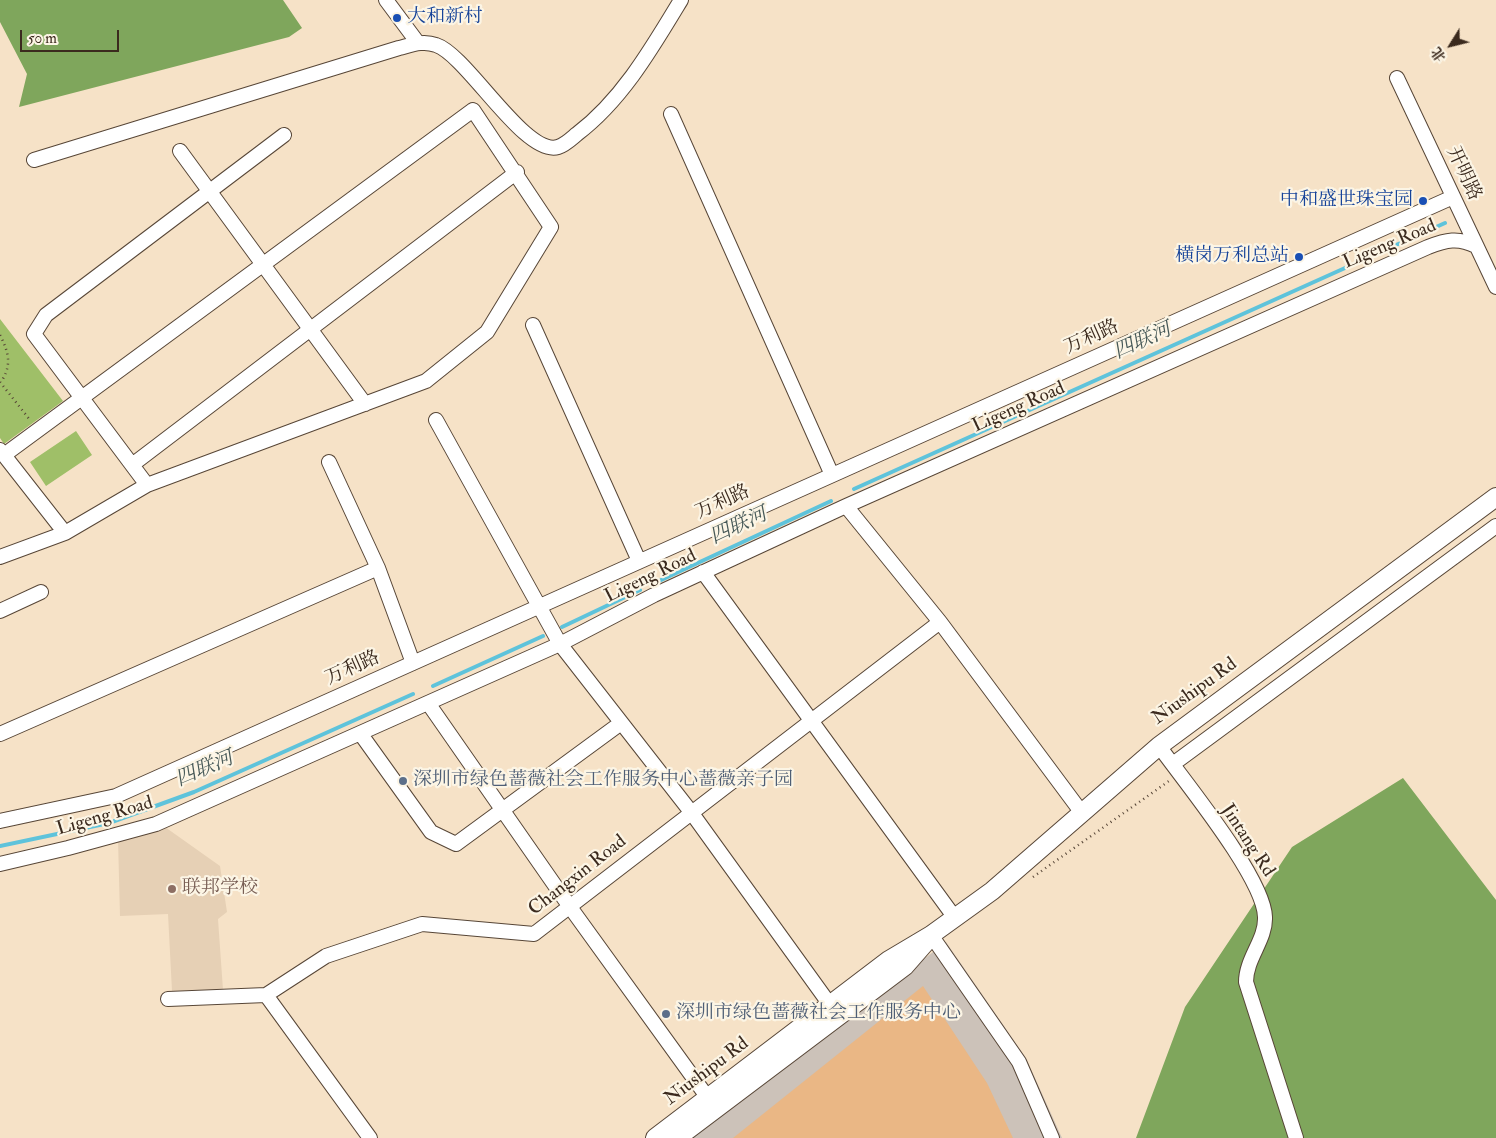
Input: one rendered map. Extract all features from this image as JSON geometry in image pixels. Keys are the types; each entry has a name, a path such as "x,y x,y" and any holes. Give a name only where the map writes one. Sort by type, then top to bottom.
{"main road":[{"name":"Niushipu Rd","path":"658,1137 708,1098 834,1010 905,966 931,936 992,891 1159,746 1496,497"},
{"name":"Niushipu Rd","path":"677,1138 834,1010"}],"street":[{"path":"386,0 418,43"},
{"path":"34,160 418,43 428,43 443,48 515,123 545,146 559,147 586,128 616,96 654,45 681,0"},
{"name":"开明路","path":"1397,78 1496,287"},
{"path":"0,557 65,532 147,486 426,382 487,332 551,227 473,110 81,398 2,452 65,532"},
{"path":"671,114 832,475"},
{"path":"147,486 34,334 46,315 284,135"},
{"path":"180,151 365,404"},
{"path":"132,465 516,172"},
{"name":"万利路","path":"0,821 116,796 1453,197"},
{"name":"Ligeng Road","path":"0,864 156,824 560,644 703,572 846,506 1428,247 1449,239 1464,240 1476,246"},
{"path":"533,325 639,562"},
{"path":"436,420 560,644 690,812 834,1010"},
{"path":"329,462 378,568 413,663"},
{"path":"846,506 940,622 1082,813"},
{"path":"1172,764 1496,526"},
{"path":"0,734 378,568"},
{"path":"703,572 954,918"},
{"path":"0,612 41,592"},
{"name":"Changxin Road","path":"266,995 326,956 422,924 534,934 690,812 940,622"},
{"path":"428,703 570,907 708,1098"},
{"path":"360,733 431,832 456,844 621,723"},
{"name":"Jintang Rd","path":"1159,746 1242,862 1263,904 1264,927 1250,959 1246,982 1296,1138"},
{"path":"931,936 1019,1062 1052,1138"},
{"path":"168,999 266,995 370,1138"}],"path":[{"path":"0,335 8,355 9,370 0,382 32,424"},
{"path":"1027,881 1170,780"}],"shaded area":[{"name":"联邦学校","path":"165,827 220,866 227,912 218,919 223,990 172,991 168,914 120,916 118,839"},
{"path":"946,942 1026,1058 1062,1138 691,1138"}],"green space":[{"path":"0,0 283,0 302,28 289,37 19,107 27,74 0,22"},
{"path":"0,319 63,401 4,444 0,438"},
{"path":"76,431 92,455 46,486 30,462"},
{"path":"1403,778 1496,900 1496,1138 1136,1138 1185,1007 1292,847"}],"building":[{"path":"923,986 987,1083 1013,1138 733,1138"}],"waterway":[{"name":"四联河","path":"854,489 1445,223"},
{"name":"四联河","path":"659,581 831,501"},
{"name":"四联河","path":"562,627 640,590"},
{"name":"四联河","path":"433,686 543,636"},
{"name":"四联河","path":"0,846 109,823 194,792 413,694"}],"place":[{"name":"大和新村","path":"397,18"},
{"name":"中和盛世珠宝园","path":"1423,201"},
{"name":"横岗万利总站","path":"1299,257"},
{"name":"深圳市绿色蔷薇社会工作服务中心蔷薇亲子园","path":"403,781"},
{"name":"联邦学校","path":"172,889"},
{"name":"深圳市绿色蔷薇社会工作服务中心","path":"666,1014"}]}
